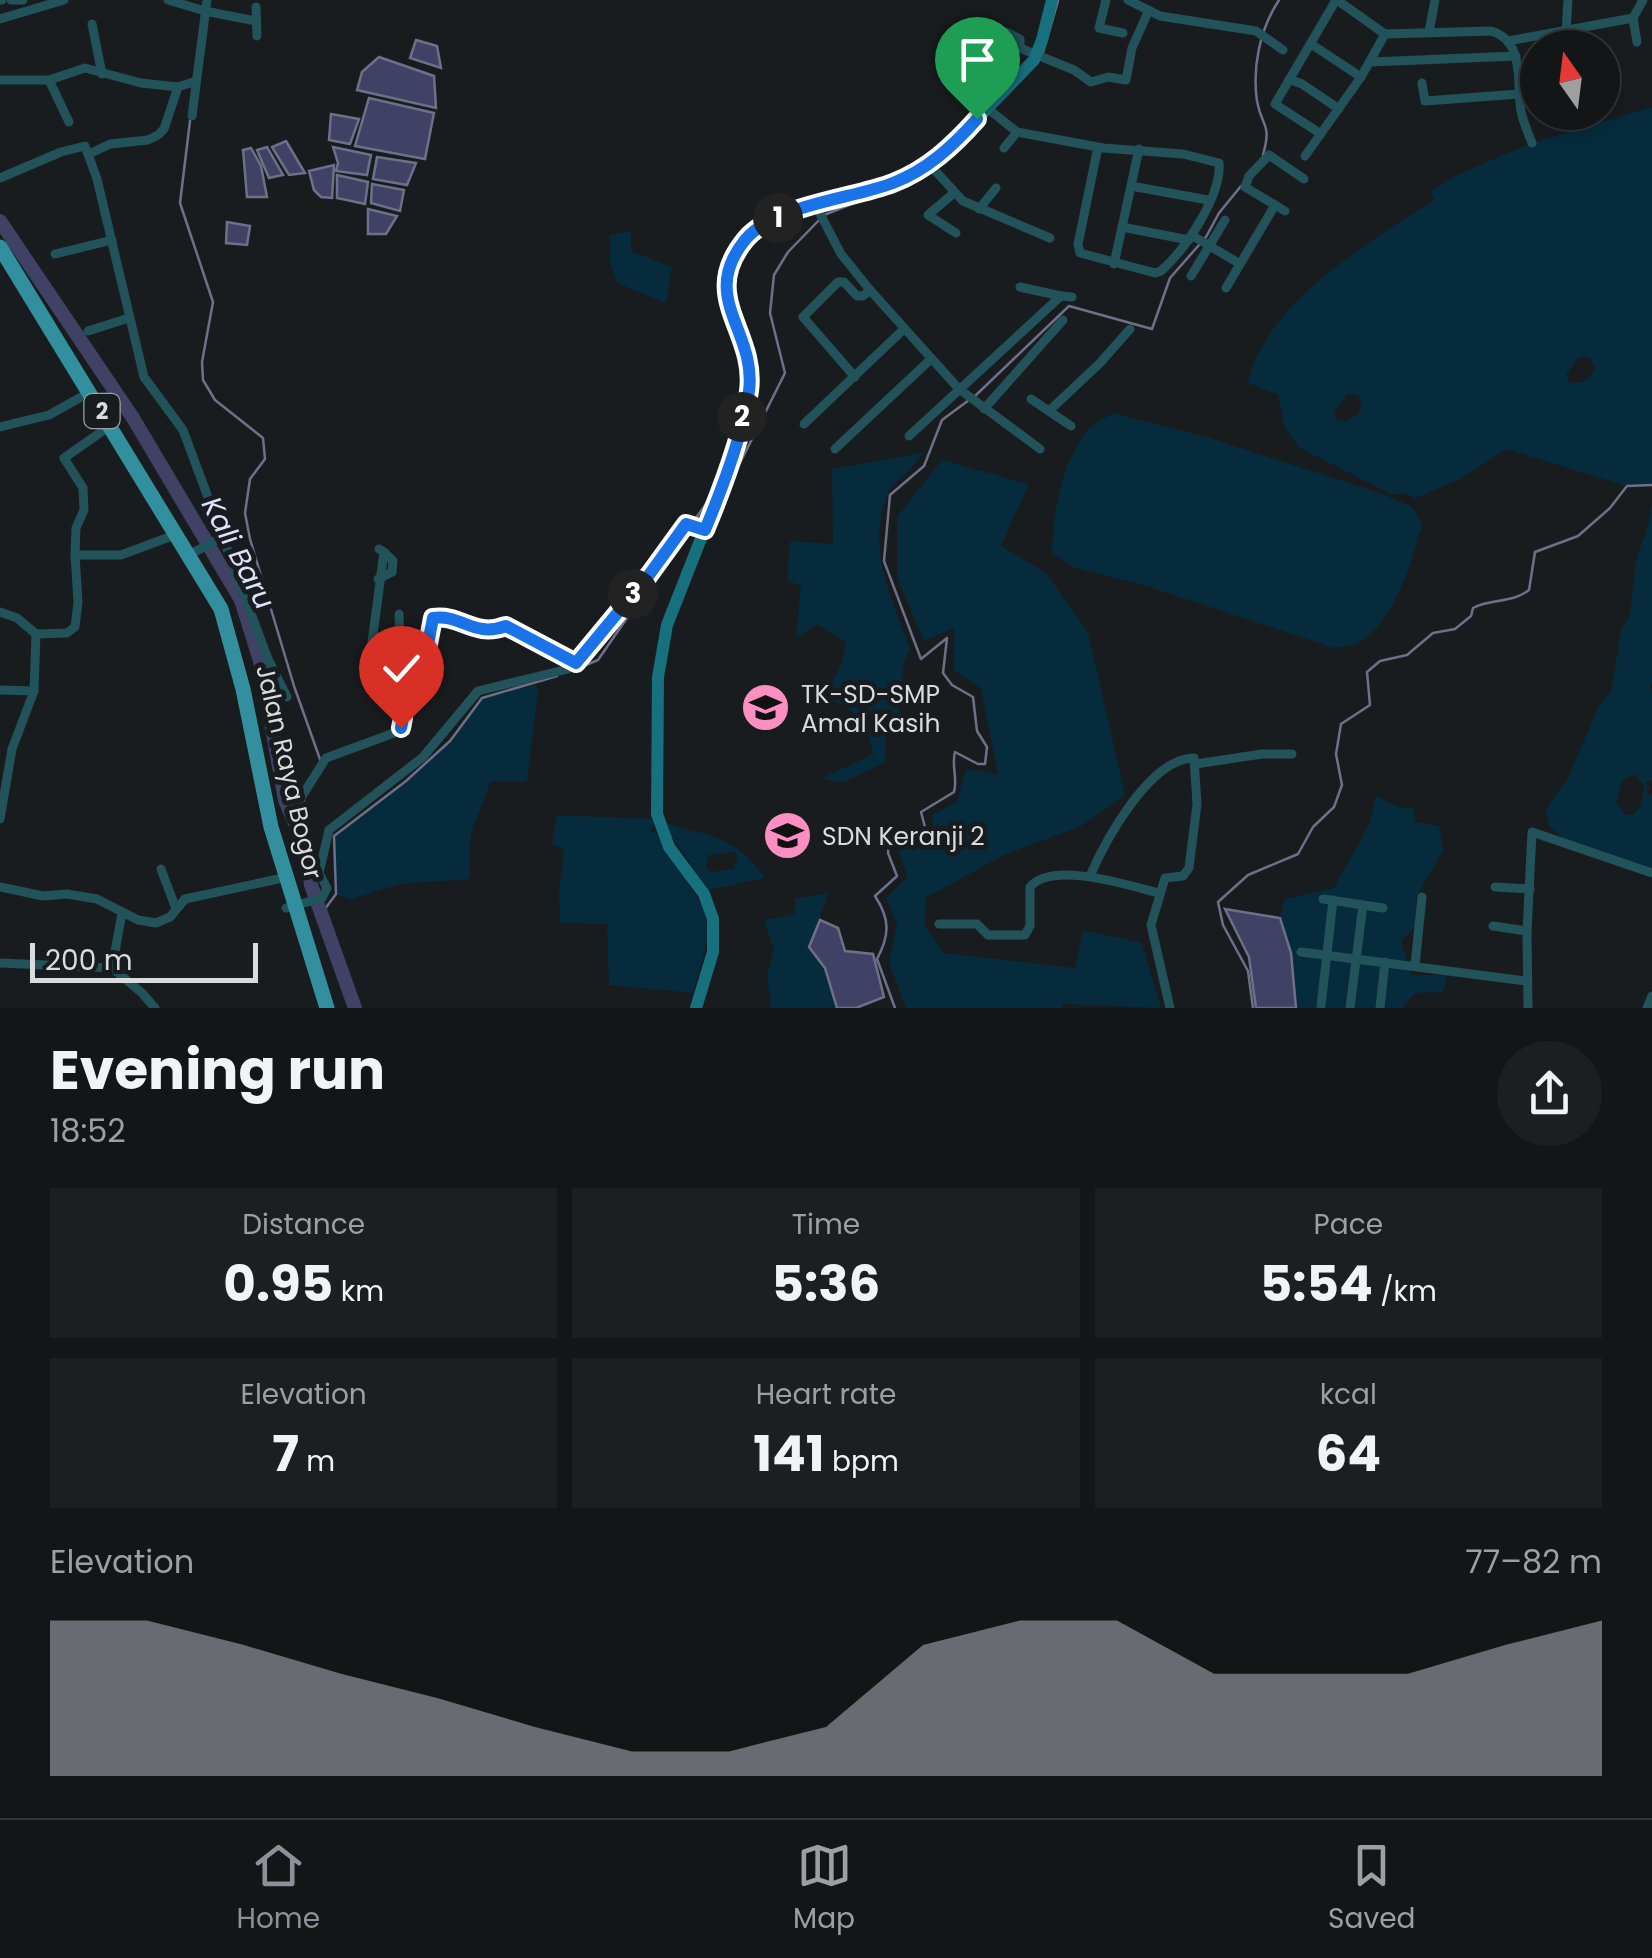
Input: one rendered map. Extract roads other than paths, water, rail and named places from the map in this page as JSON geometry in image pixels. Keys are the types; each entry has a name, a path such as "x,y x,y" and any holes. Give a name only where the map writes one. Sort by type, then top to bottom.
{"highway":[{"name":"Jalan Raya Bogor","path":"0,247 191,553 221,610 272,826 327,1008"},
{"name":"Jalan Raya Bogor","path":"0,262 172,536 191,553 221,630 256,797 278,879 296,905 316,1008"}],"main road":[{"path":"696,1008 712,952 713,919 704,894 660,829 655,770 661,652 697,526 720,490 743,414 749,372 741,335 726,302 725,281 735,256 753,232 783,216 818,210 932,168 1041,55 1052,0"}],"street":[{"path":"6,0 23,0"},
{"path":"0,19 64,0"},
{"path":"168,0 256,20"},
{"path":"1106,0 1099,28 1123,34"},
{"path":"1129,0 1169,18 1256,31 1283,50"},
{"path":"1321,134 1276,104 1336,0 1385,34 1491,30 1508,41 1516,56 1522,116 1532,143"},
{"path":"1430,32 1435,0"},
{"path":"1566,30 1568,0"},
{"path":"1637,42 1632,18 1642,0"},
{"path":"256,7 257,36"},
{"path":"89,154 110,144 148,140 164,130 188,84 203,8"},
{"path":"1006,32 1020,39 1020,48 1091,82 1108,77 1126,80 1132,48 1149,10"},
{"path":"1575,30 1632,18"},
{"path":"92,24 102,74"},
{"path":"1305,156 1361,77 1385,34"},
{"path":"1508,41 1520,39"},
{"path":"1311,44 1361,77"},
{"path":"1370,62 1516,56"},
{"path":"0,80 48,80 99,60"},
{"path":"86,68 123,80 188,84"},
{"path":"1289,79 1339,109"},
{"path":"48,80 69,122"},
{"path":"1422,83 1426,102 1519,94"},
{"path":"188,84 192,116"},
{"path":"989,111 1017,132 1217,161 1220,168 1208,200 1191,276"},
{"path":"1004,148 1017,132"},
{"path":"0,178 82,145 89,154 144,376 184,430 268,658 288,698"},
{"path":"1098,146 1079,250 1084,256 1158,272 1225,220"},
{"path":"1114,264 1139,149"},
{"path":"1226,288 1280,208 1244,184 1266,156 1272,156 1304,179"},
{"path":"932,168 954,193 979,208 1050,238"},
{"path":"1131,186 1208,200"},
{"path":"979,208 996,188"},
{"path":"954,193 928,215 956,233"},
{"path":"818,210 842,254 931,359 961,391 1040,448"},
{"path":"1122,226 1198,241 1240,264"},
{"path":"55,254 112,240"},
{"path":"855,377 805,323 803,316 838,282 844,282 857,296 870,290"},
{"path":"909,436 1066,296 1020,287"},
{"path":"88,331 129,318"},
{"path":"980,406 1063,320"},
{"path":"804,424 904,329"},
{"path":"1049,411 1130,329"},
{"path":"836,449 931,359"},
{"path":"0,427 49,415 83,396"},
{"path":"1032,399 1071,426"},
{"path":"0,612 16,618 36,634 67,633 75,627 78,602 74,555 76,528 84,510 83,488 64,458 104,430"},
{"path":"308,839 329,830 423,757 478,691 568,669 576,663 697,526"},
{"path":"74,555 120,555 172,536"},
{"path":"191,553 222,537"},
{"path":"381,550 393,561 392,572 378,579 371,672 383,704 399,705"},
{"path":"400,639 428,644 430,620 439,616 489,632 506,626 576,663"},
{"path":"296,905 322,898 327,888 298,812 299,803 326,758 401,728 403,718 395,674 400,620 375,624"},
{"path":"0,819 12,749 34,691 36,634"},
{"path":"0,690 34,691"},
{"path":"0,744 12,749"},
{"path":"1196,764 1262,754 1292,754"},
{"path":"1090,876 1122,816 1143,789 1177,760 1194,758 1196,832 1189,868 1183,876 1165,878 1152,925 1152,940 1170,1008"},
{"path":"319,873 329,830"},
{"path":"1528,1008 1527,930 1534,831 1652,873"},
{"path":"161,869 176,909"},
{"path":"938,924 977,924 988,935 1025,935 1030,926 1032,883 1090,876 1159,893"},
{"path":"1,884 43,896 66,894 97,899 122,913 156,923 170,917 186,899 278,879"},
{"path":"1496,887 1530,889"},
{"path":"1422,898 1415,965 1419,970 1526,981"},
{"path":"1321,1006 1328,900 1383,908"},
{"path":"1350,1008 1363,905"},
{"path":"112,968 122,913"},
{"path":"1492,926 1527,930"},
{"path":"1301,952 1415,965"},
{"path":"1380,1008 1385,962"},
{"path":"0,963 112,968 155,1008"},
{"path":"1648,1008 1652,996"}],"waterway":[{"path":"1263,155 1266,131 1257,101 1257,62 1262,36 1279,0"},
{"path":"1042,56 1058,1"},
{"path":"190,121 180,203 213,302 202,362 203,380 215,400 263,438 265,459 250,479 245,513 294,686 321,762"},
{"path":"728,487 785,373 770,313 774,275 788,252 824,215 912,180"},
{"path":"975,396 1069,306 1152,329 1170,278 1206,237 1241,186"},
{"name":"Kali Baru","path":"0,221 133,418 241,600 260,661 285,800 307,851 311,885 355,1008"},
{"path":"895,1008 877,959 886,927 875,896 897,876 888,853 889,843 921,838 926,831 921,812 954,792 955,752 985,764 987,747 977,731 973,697 952,685 943,673 947,638 921,659 884,561 890,495 924,466 942,420 969,400"},
{"path":"1253,1008 1248,971 1223,925 1218,902 1248,875 1298,854 1313,827 1334,807 1342,785 1336,754 1341,724 1370,705 1367,672 1380,661 1407,655 1433,633 1455,629 1471,616 1473,608 1529,590 1535,552 1578,536 1610,508 1627,486 1652,485"},
{"path":"694,521 712,495"},
{"path":"574,670 598,660 689,528"},
{"path":"322,913 336,894 334,836 406,781 450,741 482,698 557,676"}],"place":[{"name":"TK-SD-SMP Amal Kasih","path":"766,708"},
{"name":"SDN Keranji 2","path":"787,836"}]}
